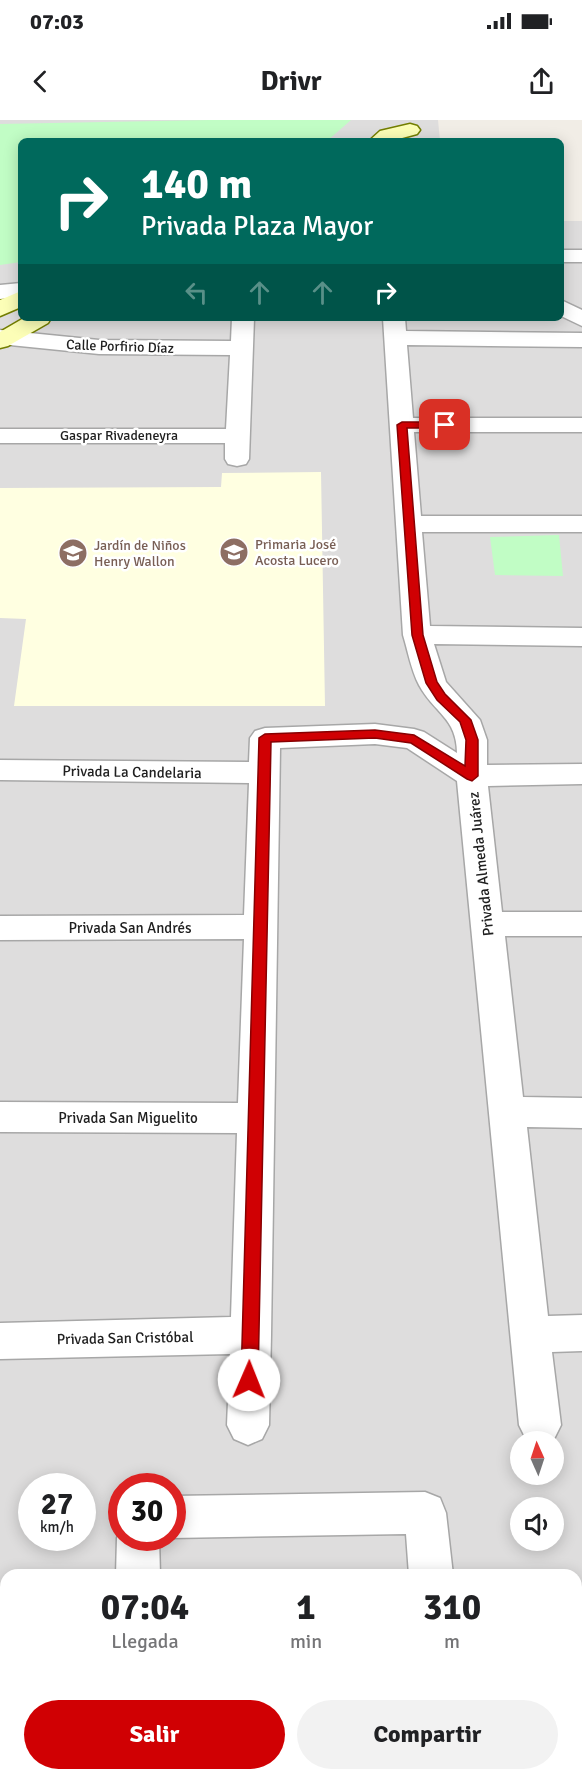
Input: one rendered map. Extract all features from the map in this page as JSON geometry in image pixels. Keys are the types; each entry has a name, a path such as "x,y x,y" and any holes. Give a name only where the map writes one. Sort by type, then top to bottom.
{"street":[{"path":"383,138 411,130"},
{"path":"564,256 582,256"},
{"path":"0,292 18,290"},
{"path":"0,309 18,300"},
{"path":"564,309 582,319"},
{"path":"1,339 34,321"},
{"path":"242,348 243,321"},
{"path":"395,328 582,340"},
{"name":"Privada Almeda Juárez","path":"395,328 417,635 432,683 441,697 465,720 472,740 472,776 540,1425"},
{"name":"Calle Porfirio Díaz","path":"1,339 99,347 242,348"},
{"name":"Gaspar Rivadeneyra","path":"0,436 237,448 242,348"},
{"path":"402,425 582,425"},
{"path":"409,524 582,524"},
{"path":"417,635 582,637"},
{"path":"248,1425 265,738 375,734 414,739 472,776 582,774"},
{"name":"Privada La Candelaria","path":"0,770 264,773"},
{"path":"487,924 582,924"},
{"name":"Privada San Andrés","path":"0,928 260,927"},
{"path":"507,1112 582,1113"},
{"name":"Privada San Miguelito","path":"0,1117 255,1118"},
{"path":"530,1334 582,1333"},
{"name":"Privada San Cristóbal","path":"0,1341 250,1335"},
{"path":"186,1517 425,1513 430,1569"},
{"path":"138,1551 138,1569"}],"shaded area":[{"path":"0,120 438,120 440,138 18,138 18,321 564,321 564,221 582,221 582,1569 0,1569"},
{"name":"Primaria José Acosta Lucero","path":"321,472 325,706 14,706 26,619 0,618 0,488 221,487 222,473"}],"green space":[{"path":"351,120 330,138 18,138 18,262 0,265 0,124"},
{"path":"559,535 563,576 495,575 490,537"}],"place":[{"name":"Primaria José Acosta Lucero","path":"234,552"},
{"name":"Jardín de Niños Henry Wallon","path":"73,553"}],"route":[{"path":"249,1380 265,738 375,734 414,739 472,776 472,740 465,720 441,697 432,683 417,635 402,425 445,425"}]}
